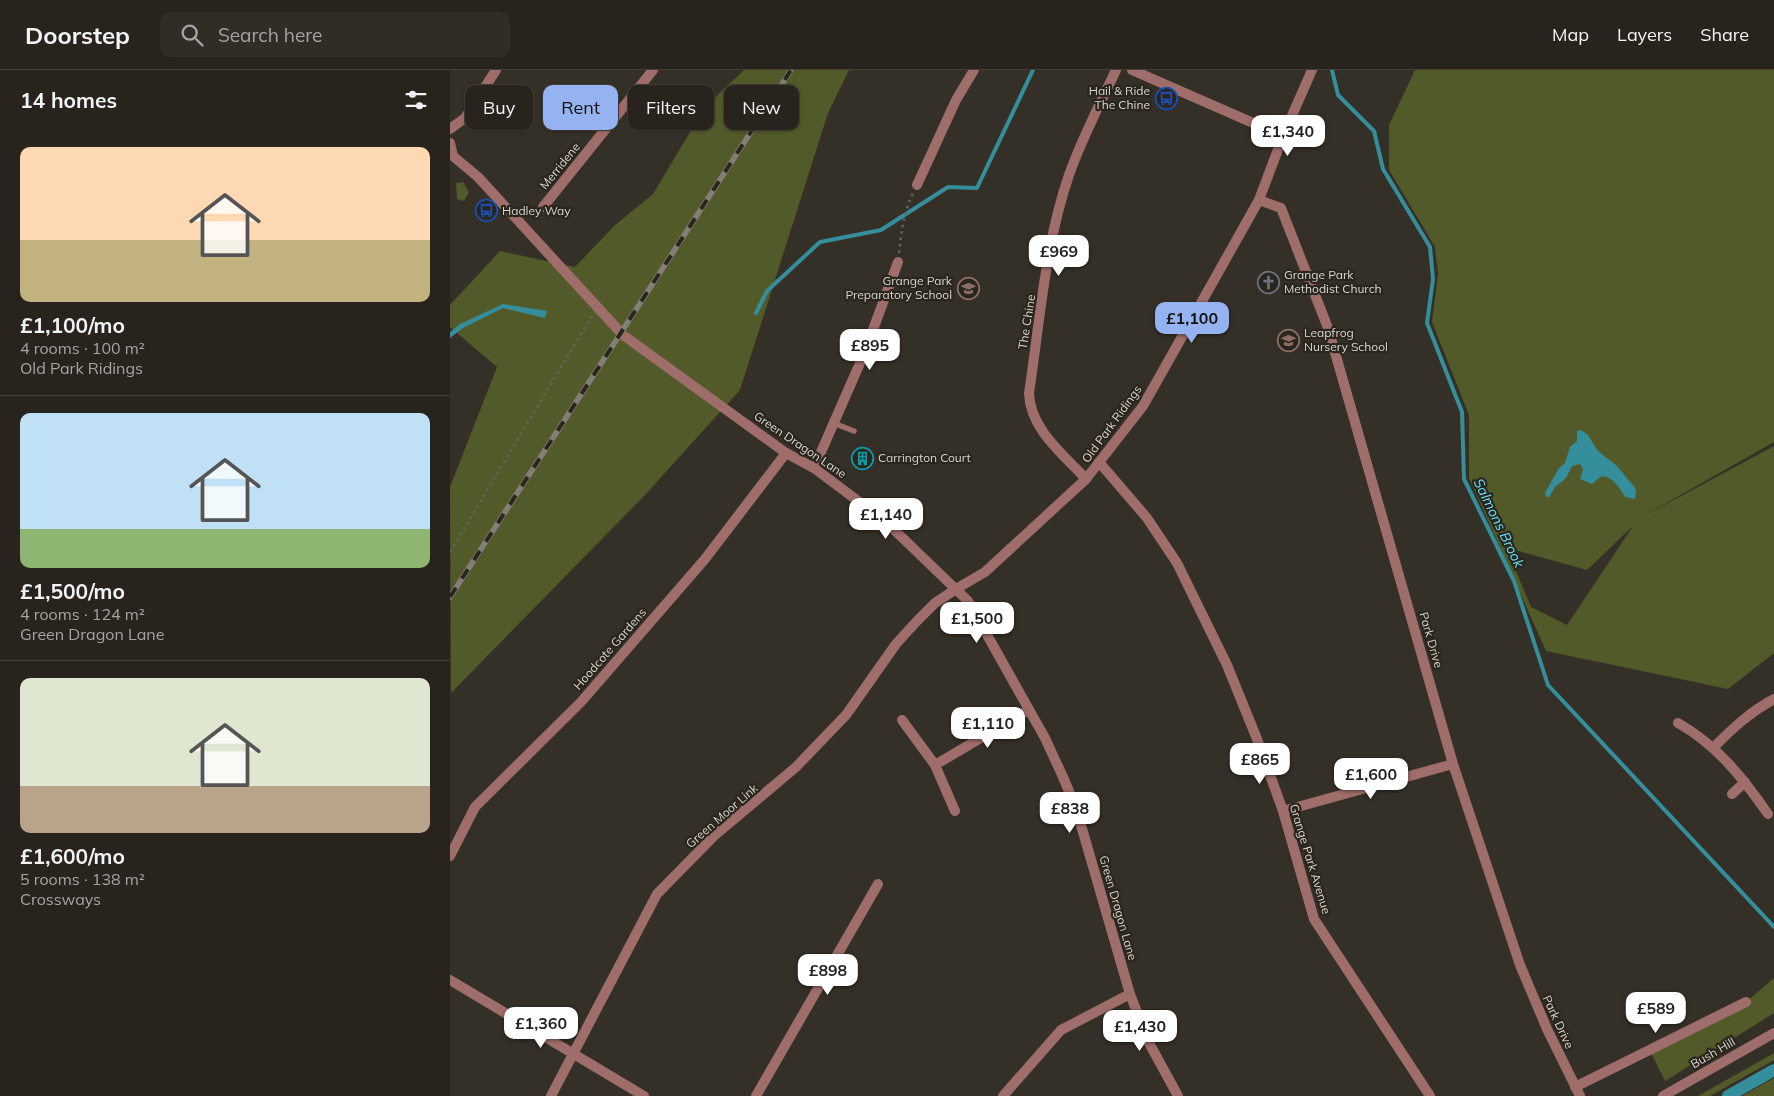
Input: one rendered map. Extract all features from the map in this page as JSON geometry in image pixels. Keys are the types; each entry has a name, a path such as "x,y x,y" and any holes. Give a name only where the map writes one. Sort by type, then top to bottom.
{"street":[{"path":"450,130 465,118 496,70"},
{"name":"Merridene","path":"543,207 653,70"},
{"path":"917,185 956,100 974,70"},
{"name":"The Chine","path":"1086,479 1034,420 1029,393 1058,215 1069,175 1084,136 1116,70"},
{"path":"1132,70 1283,136"},
{"name":"Old Park Ridings","path":"956,589 985,572 1086,479 1143,406 1259,200 1283,136 1312,70"},
{"name":"Green Dragon Lane","path":"450,143 452,158 478,177 623,335 786,453 814,468 886,522 968,601 1045,738 1076,808 1130,994 1148,1041 1178,1096"},
{"name":"Park Drive","path":"1259,200 1281,208 1328,328 1453,764 1520,965 1547,1029 1577,1091"},
{"path":"814,468 864,354 898,262"},
{"name":"Hoodcote Gardens","path":"450,856 474,807 581,702 704,559 786,453"},
{"name":"Grange Park Avenue","path":"1100,462 1147,518 1178,563 1227,665 1257,739 1283,811 1314,919 1430,1096"},
{"name":"Green Moor Link","path":"551,1096 657,894 714,836 796,767 846,715 896,644 935,603 956,589"},
{"path":"1714,748 1738,723 1757,708 1774,699"},
{"path":"935,766 1028,710"},
{"path":"902,720 935,766 955,811"},
{"path":"1678,723 1699,735 1714,748 1745,782 1768,814"},
{"path":"1283,811 1453,764"},
{"path":"1732,794 1745,782"},
{"path":"756,1096 878,884"},
{"path":"450,980 644,1096"},
{"path":"1003,1096 1061,1030 1130,994"},
{"path":"1577,1091 1746,1002"},
{"name":"Bush Hill","path":"1664,1096 1774,1033"}],"lane":[{"path":"833,423 854,431"}],"path":[{"path":"898,262 901,233 908,204"},
{"path":"450,552 598,306"}],"green space":[{"path":"744,70 849,70 828,113 740,390 644,496 451,693 450,487 497,367 450,327 450,305 500,251 575,267 615,225 653,194 691,130 714,130 714,98 724,89 724,130 799,130 799,85 728,85"},
{"path":"1415,70 1774,70 1774,442 1642,517 1774,446 1774,653 1728,689 1546,651 1469,478 1469,415 1432,322 1438,274 1435,247 1389,170 1389,125","holes":["1633,526 1567,625 1531,607 1504,542 1508,548 1587,570"]},
{"path":"463,182 469,192 464,201 457,199 456,183"},
{"path":"1774,978 1774,1013 1665,1081 1650,1051 1746,1002"},
{"path":"1774,1053 1774,1060 1710,1096 1698,1096"},
{"path":"1774,1078 1774,1096 1742,1096"}],"water":[{"path":"503,304 547,311 545,318 503,308 463,328 450,338 450,332 460,324"},
{"path":"1581,430 1588,435 1597,450 1617,466 1636,489 1635,499 1625,497 1616,484 1606,477 1602,476 1592,484 1580,479 1583,469 1580,464 1572,466 1566,478 1555,487 1549,497 1546,497 1545,493 1559,468 1565,463 1570,447 1577,441 1577,431"}],"waterway":[{"path":"756,313 767,291 820,242 881,230 948,187 977,188 1033,70"},
{"name":"Salmons Brook","path":"1332,70 1338,95 1374,131 1383,169 1430,247 1433,279 1427,323 1462,412 1464,479 1514,581 1548,685 1774,927"},
{"path":"1728,1096 1774,1070"}],"railway":[{"path":"450,597 791,70"}],"place":[{"name":"Hail & Ride The Chine","path":"1166,98"},
{"name":"Hadley Way","path":"486,211"},
{"name":"Grange Park Methodist Church","path":"1268,282"},
{"name":"Grange Park Preparatory School","path":"968,288"},
{"name":"Leapfrog Nursery School","path":"1288,340"},
{"name":"Carrington Court","path":"862,458"}]}
